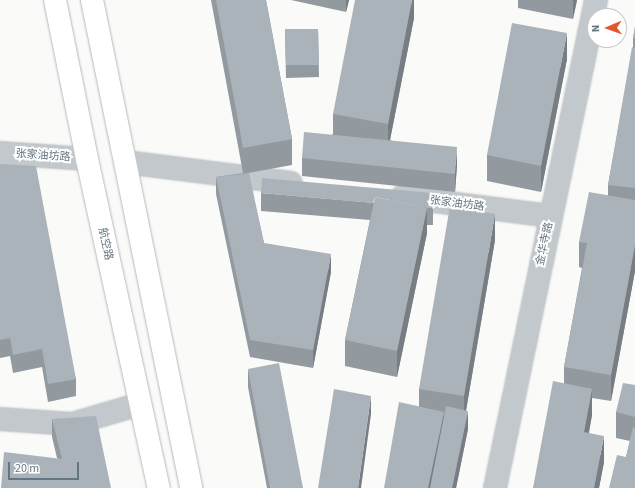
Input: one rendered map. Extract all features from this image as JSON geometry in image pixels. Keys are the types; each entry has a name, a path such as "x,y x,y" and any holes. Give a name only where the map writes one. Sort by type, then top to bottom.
{"main road":[{"name":"航空路","path":"55,0 87,159 159,488"},
{"path":"92,0 191,488"}],"street":[{"name":"金华寺路","path":"495,488 596,0"},
{"name":"张家油坊路","path":"0,153 87,159"},
{"path":"125,162 314,186"},
{"name":"张家油坊路","path":"385,195 551,216"},
{"path":"0,419 72,424 140,404"}],"building":[{"path":"216,0 266,0 292,139 243,148"},
{"path":"355,0 412,0 388,124 333,114"},
{"path":"512,23 567,33 541,166 487,155"},
{"path":"635,27 635,38 633,38"},
{"path":"285,29 318,29 319,65 286,65"},
{"path":"632,47 635,48 635,188 608,185"},
{"path":"304,132 457,147 455,174 302,158"},
{"path":"0,164 36,166 76,379 48,384 42,349 13,355 10,338 0,340"},
{"path":"249,173 264,243 331,254 313,350 250,340 216,177"},
{"path":"262,178 432,193 433,208 375,197 373,203 261,193"},
{"path":"589,192 635,200 635,245 611,375 564,367 587,243 579,242"},
{"path":"375,197 427,208 397,351 345,340"},
{"path":"450,206 495,214 464,396 419,389"},
{"path":"279,363 303,488 270,488 248,369"},
{"path":"553,381 592,389 584,432 604,436 594,488 533,488"},
{"path":"623,383 635,385 635,417 616,412"},
{"path":"334,389 371,396 358,488 318,488"},
{"path":"399,402 444,412 428,488 384,488"},
{"path":"446,406 468,411 452,488 430,488"},
{"path":"96,416 111,488 1,488 4,452 62,459 52,419"},
{"path":"633,427 635,428 635,488 609,488 617,455 626,457"}]}
